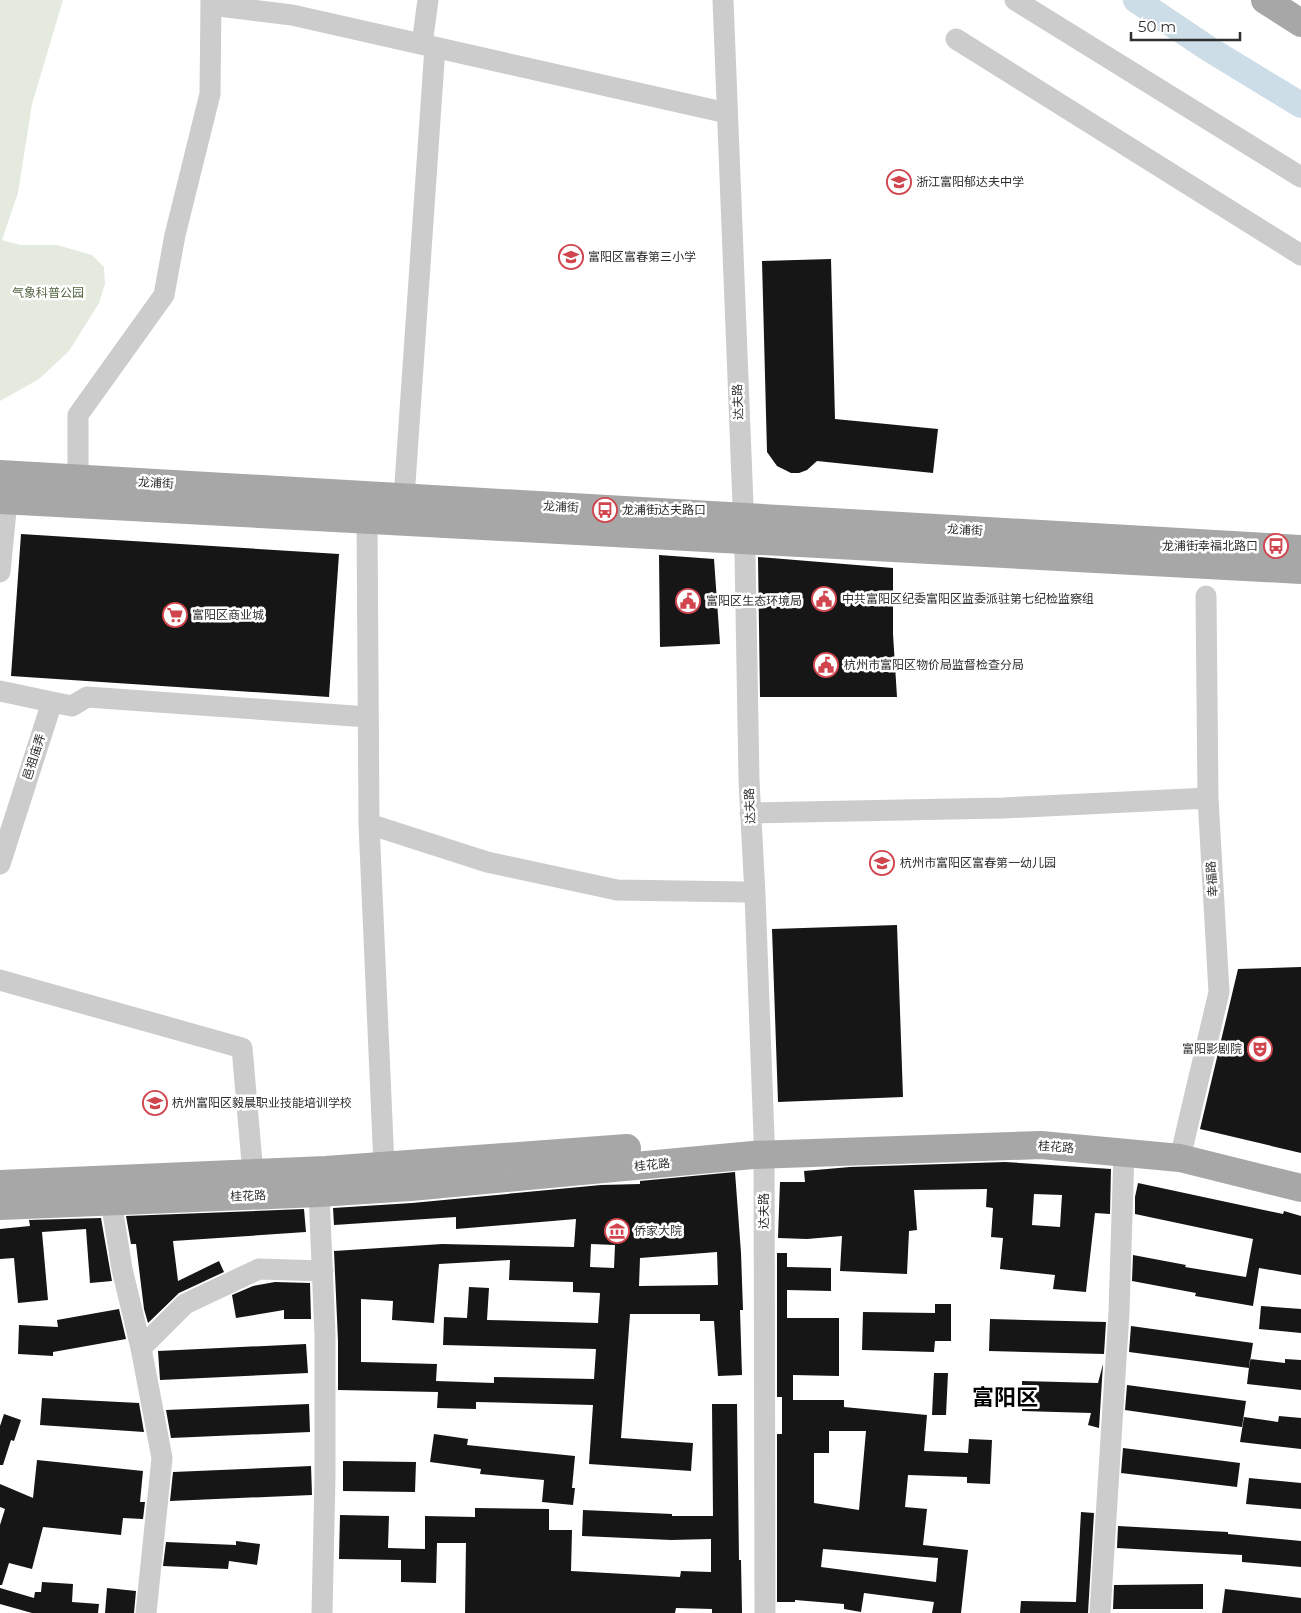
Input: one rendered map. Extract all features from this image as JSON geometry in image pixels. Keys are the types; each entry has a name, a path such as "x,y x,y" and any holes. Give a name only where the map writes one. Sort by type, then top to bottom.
{"main road":[{"path":"1265,0 1301,23"},
{"name":"龙浦街","path":"0,474 404,498 738,528 1301,570"},
{"name":"龙浦街","path":"3,500 367,520 738,528 1301,549"},
{"path":"0,1184 253,1174 607,1150 758,1146 912,1130 1046,1129 1114,1134 1182,1151 1301,1173"},
{"name":"桂花路","path":"0,1206 319,1193 537,1176 758,1146 1041,1145 1124,1152 1182,1151 1301,1188"}],"street":[{"path":"404,498 429,46 428,0"},
{"name":"达夫路","path":"715,0 718,110 755,895 765,1613"},
{"name":"达夫路","path":"723,0 738,528 739,760 758,1146 756,1613"},
{"path":"1015,0 1301,178"},
{"path":"78,479 78,415 164,295 175,235 210,94 211,2 292,15 718,110"},
{"path":"956,39 1301,255"},
{"path":"0,572 3,500"},
{"path":"367,520 369,824 384,1166"},
{"name":"幸福路","path":"1182,1151 1219,992 1208,798 1206,596"},
{"path":"0,691 72,706 87,696 368,717"},
{"name":"邑祖庙弄","path":"0,864 52,702"},
{"path":"750,813 1004,808 1208,798"},
{"path":"369,824 487,862 617,890 745,892"},
{"path":"0,980 242,1048 253,1174"},
{"path":"1100,1613 1119,1312 1124,1152"},
{"path":"319,1193 325,1335 326,1477 322,1613"},
{"path":"111,1202 122,1269 141,1348 162,1458 146,1613"},
{"path":"141,1348 185,1304 259,1270 322,1271"}],"green space":[{"name":"气象科普公园","path":"0,0 63,0 32,104 18,193 2,240 20,245 57,245 92,255 104,267 105,284 99,303 69,351 39,379 0,401"}],"building":[{"path":"831,259 835,419 938,429 933,473 817,461 807,470 791,473 777,466 767,452 762,261"},
{"name":"富阳区商业城","path":"21,534 339,554 329,697 11,676"},
{"name":"富阳区生态环境局","path":"659,555 714,559 720,644 660,647"},
{"path":"758,557 893,568 893,634 897,697 760,697"},
{"path":"897,925 903,1097 778,1102 772,929"},
{"name":"富阳影剧院","path":"1301,967 1301,1153 1200,1129 1238,969"},
{"path":"1005,1162 1111,1169 1110,1214 1095,1213 1086,1292 1053,1289 1055,1275 1000,1269 1003,1238 991,1237 993,1208 986,1207 987,1189 914,1190 917,1230 909,1231 907,1274 840,1271 842,1236 807,1239 778,1238 780,1182 805,1182 804,1171 850,1167","holes":["1034,1194 1062,1195 1060,1227 1032,1225"]},
{"path":"735,1172 743,1310 740,1310 742,1375 718,1376 714,1321 700,1321 700,1314 630,1314 621,1438 693,1443 691,1471 589,1464 593,1405 476,1402 476,1409 437,1408 438,1392 338,1390 334,1251 442,1244 574,1247 576,1219 456,1229 456,1217 334,1225 333,1208 412,1203 601,1185 640,1184 640,1181","holes":["591,1244 615,1245 614,1268 590,1267","717,1252 718,1285 639,1286 640,1258","510,1260 509,1280 573,1282 573,1292 600,1293 598,1323 487,1320 489,1288 469,1287 467,1318 444,1317 443,1345 596,1349 594,1379 494,1377 494,1383 436,1381 437,1364 361,1362 361,1299 393,1301 392,1320 434,1323 439,1264"]},
{"path":"1138,1183 1283,1214 1284,1211 1301,1216 1301,1275 1259,1268 1253,1306 1195,1296 1196,1293 1132,1281 1133,1255 1186,1265 1185,1267 1246,1277 1253,1239 1135,1214 1135,1197"},
{"path":"304,1209 306,1232 173,1241 178,1281 219,1261 224,1272 179,1293 148,1323 144,1309 136,1244 131,1244 126,1216"},
{"path":"101,1218 112,1281 90,1283 86,1229 42,1232 48,1300 18,1303 14,1258 0,1259 0,1229 30,1226 29,1220"},
{"path":"777,1253 787,1253 787,1267 831,1268 831,1291 787,1290 787,1318 839,1318 839,1376 793,1375 793,1400 844,1400 844,1407 927,1415 924,1451 968,1453 969,1439 992,1440 990,1484 967,1483 967,1477 908,1475 905,1507 927,1509 923,1545 968,1550 961,1613 932,1613 934,1602 864,1593 861,1612 844,1609 844,1604 795,1600 795,1602 777,1602 777,1434 782,1434 782,1397 777,1397","holes":["829,1431 866,1431 859,1510 814,1503 814,1453 829,1453","823,1549 938,1558 936,1582 821,1567"]},
{"path":"275,1282 310,1283 311,1319 284,1319 284,1310 236,1318 232,1295 253,1286"},
{"path":"935,1304 951,1304 951,1341 935,1341 934,1352 862,1350 863,1312 935,1313"},
{"path":"1261,1306 1301,1309 1301,1333 1259,1329"},
{"path":"119,1309 126,1339 53,1352 53,1356 18,1354 19,1325 58,1327 57,1320"},
{"path":"990,1319 1106,1322 1104,1354 989,1351"},
{"path":"1131,1326 1253,1343 1249,1368 1129,1352"},
{"path":"306,1344 308,1373 160,1380 158,1351"},
{"path":"1250,1359 1285,1363 1285,1359 1301,1360 1301,1390 1247,1384"},
{"path":"1103,1364 1099,1428 1088,1425 1091,1413 1022,1411 1022,1381 1098,1383"},
{"path":"934,1373 948,1373 946,1415 932,1415"},
{"path":"1127,1385 1246,1401 1242,1427 1125,1410"},
{"path":"42,1398 139,1403 144,1432 40,1425"},
{"path":"309,1404 310,1432 171,1438 166,1410"},
{"path":"712,1404 737,1404 739,1560 741,1560 742,1613 712,1613 712,1609 676,1608 675,1613 465,1613 466,1543 437,1543 436,1583 401,1582 401,1560 339,1559 340,1515 389,1516 388,1548 425,1549 425,1516 475,1517 475,1508 549,1509 549,1530 572,1530 571,1571 680,1577 681,1571 711,1572 711,1539 671,1540 582,1536 583,1510 672,1514 672,1516 713,1516"},
{"path":"4,1414 21,1420 14,1441 11,1440 3,1465 0,1465 0,1426"},
{"path":"1279,1416 1301,1418 1301,1449 1240,1442 1244,1417 1278,1422"},
{"path":"434,1434 468,1439 467,1445 575,1456 572,1488 575,1488 573,1505 542,1502 544,1480 480,1474 481,1469 430,1462"},
{"path":"1123,1448 1240,1463 1237,1487 1121,1473"},
{"path":"37,1460 143,1471 140,1502 145,1502 143,1519 123,1518 121,1535 43,1527 32,1569 9,1563 2,1585 0,1585 0,1525 5,1509 0,1507 0,1484 33,1498"},
{"path":"343,1461 416,1462 415,1492 343,1491"},
{"path":"311,1466 312,1495 170,1501 173,1472"},
{"path":"1249,1478 1301,1483 1301,1509 1246,1504"},
{"path":"1081,1512 1094,1513 1088,1613 1020,1613 1021,1601 1076,1602"},
{"path":"1118,1526 1228,1532 1228,1534 1301,1541 1301,1567 1242,1562 1242,1555 1117,1548"},
{"path":"236,1541 260,1544 257,1565 229,1561 228,1569 163,1566 166,1542 236,1545"},
{"path":"42,1582 73,1584 72,1602 99,1604 98,1613 32,1613 0,1604 0,1588 34,1598 35,1592 41,1592"},
{"path":"1203,1584 1203,1609 1113,1609 1114,1585"},
{"path":"107,1588 136,1591 134,1613 105,1613"},
{"path":"1225,1589 1301,1598 1301,1613 1222,1613"}],"waterway":[{"path":"1136,0 1209,49 1301,105"}],"place":[{"name":"浙江富阳郁达夫中学","path":"899,182"},
{"name":"富阳区富春第三小学","path":"571,257"},
{"name":"龙浦街达夫路口","path":"605,510"},
{"name":"龙浦街幸福北路口","path":"1276,546"},
{"name":"中共富阳区纪委富阳区监委派驻第七纪检监察组","path":"824,599"},
{"name":"富阳区生态环境局","path":"688,601"},
{"name":"富阳区商业城","path":"175,615"},
{"name":"杭州市富阳区物价局监督检查分局","path":"826,665"},
{"name":"杭州市富阳区富春第一幼儿园","path":"882,863"},
{"name":"富阳影剧院","path":"1260,1049"},
{"name":"杭州富阳区毅晨职业技能培训学校","path":"155,1103"},
{"name":"侨家大院","path":"617,1231"}],"district":[{"name":"富阳区","path":"1005,1397"}]}
